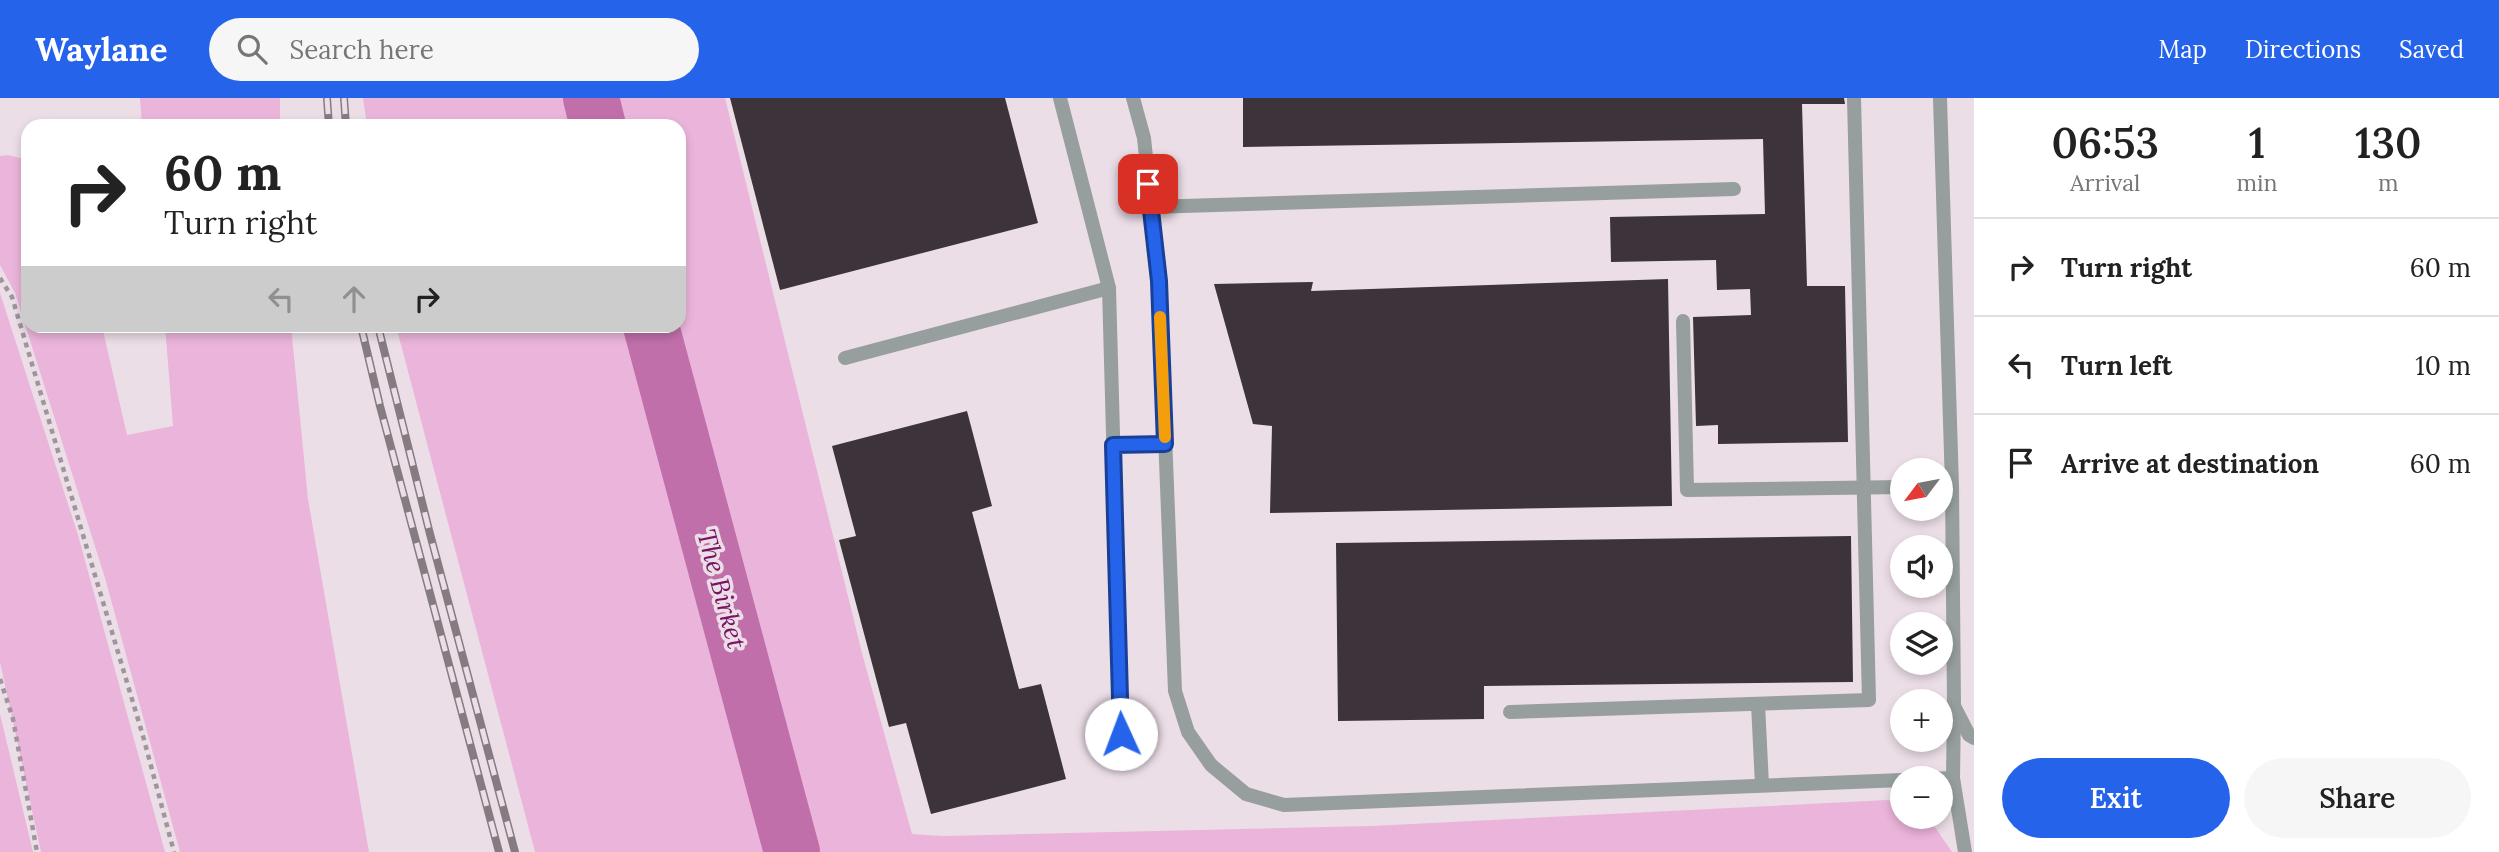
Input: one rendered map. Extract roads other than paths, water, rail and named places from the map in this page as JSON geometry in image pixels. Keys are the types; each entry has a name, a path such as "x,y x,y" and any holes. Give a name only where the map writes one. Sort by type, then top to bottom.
{"lane":[{"path":"1060,98 1109,288 1122,761"},
{"path":"1133,98 1144,138 1159,281 1175,691 1188,732 1211,765 1245,794 1284,805 1890,780"},
{"path":"1510,712 1869,700 1854,98"},
{"path":"1940,98 1946,458"},
{"path":"1151,207 1734,188"},
{"path":"845,358 1109,288"},
{"path":"1683,321 1687,490 1890,486"},
{"path":"1113,445 1165,444"},
{"path":"1947,522 1954,706 1953,778 1965,852"},
{"path":"1758,704 1762,785"},
{"path":"1954,706 1969,735 1974,738"}],"waterway":[{"name":"The Birket","path":"591,98 596,119"},
{"name":"The Birket","path":"653,333 792,852"}],"railway":[{"path":"327,98 328,119"},
{"path":"344,98 346,119"},
{"path":"363,333 499,852"},
{"path":"380,333 515,852"}]}
